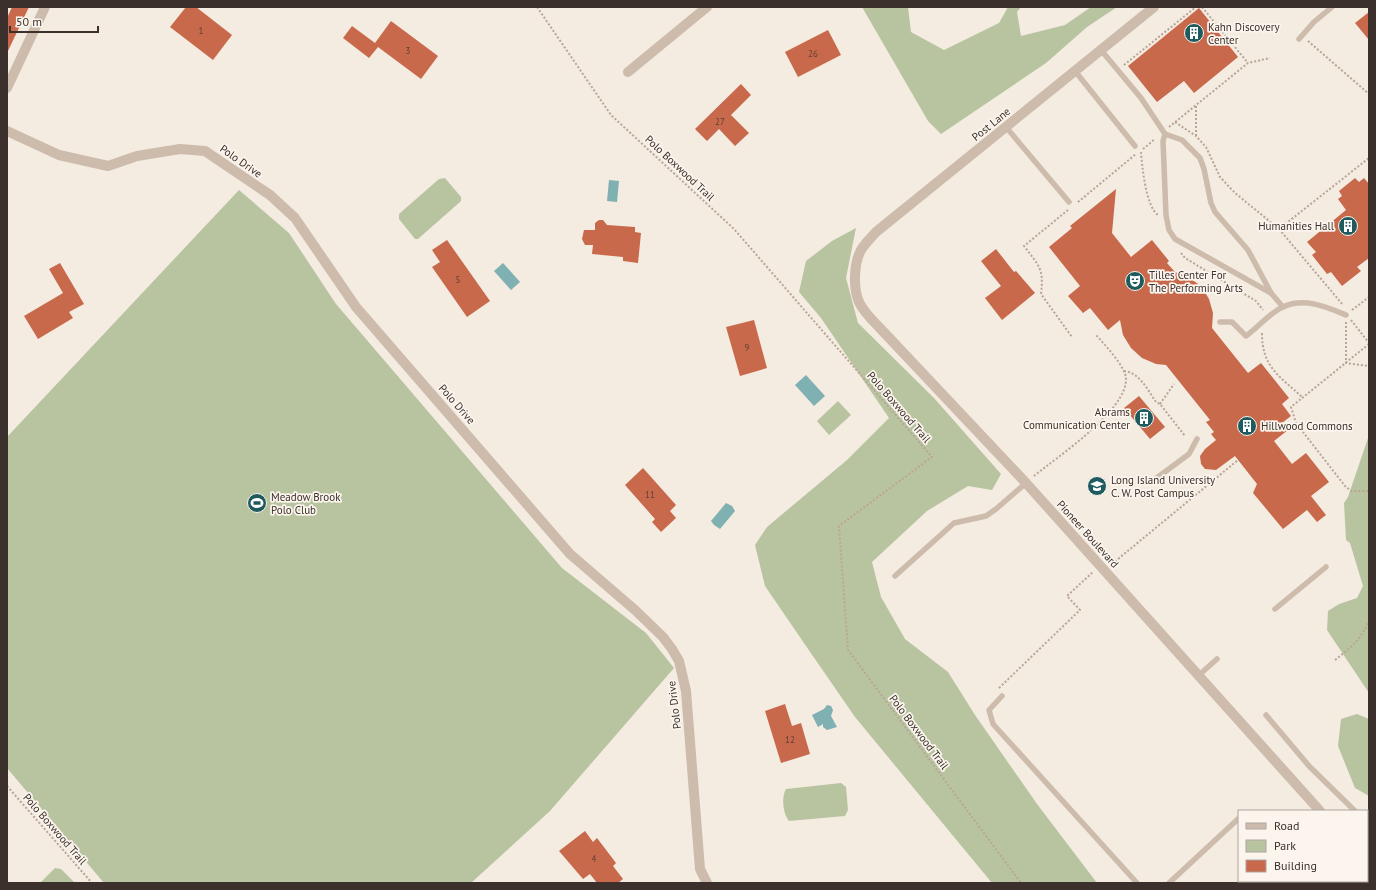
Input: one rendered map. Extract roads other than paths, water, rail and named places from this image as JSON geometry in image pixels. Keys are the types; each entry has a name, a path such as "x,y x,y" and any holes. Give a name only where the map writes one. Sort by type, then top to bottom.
{"street":[{"path":"7,88 45,7"},
{"path":"628,72 707,7"},
{"name":"Post Lane","path":"856,269 860,252 876,232 1154,7"},
{"name":"Polo Drive","path":"7,131 59,155 108,166 137,156 173,150 195,149 205,152 218,158 270,195 295,218 356,307 570,554 635,610 663,637 672,649 678,661 686,691 700,869 707,883"},
{"name":"Pioneer Boulevard","path":"856,269 856,289 858,301 864,310 1026,483 1319,810"}],"lane":[{"path":"1301,38 1314,22 1332,7"},
{"path":"1101,50 1141,98 1164,133 1182,140 1200,158 1204,169 1211,203 1215,212 1248,250 1271,293 1283,307"},
{"path":"1075,71 1135,146"},
{"path":"1006,127 1069,202"},
{"path":"1164,133 1166,215 1169,230 1175,239 1271,293"},
{"path":"1220,322 1232,322 1246,336 1283,307 1303,302 1322,305 1348,314"},
{"path":"1154,480 1189,454 1197,439"},
{"path":"895,576 954,523 986,516 1026,483"},
{"path":"1275,609 1326,567"},
{"path":"1199,675 1217,659"},
{"path":"1002,696 989,710 993,724 1137,883"},
{"path":"1266,715 1309,766 1354,810"},
{"path":"1169,883 1238,818"}],"water":[{"path":"609,180 619,181 617,202 607,201"},
{"path":"503,263 520,282 511,290 494,271"},
{"path":"806,375 825,396 814,406 795,385"},
{"path":"726,503 732,506 735,511 720,529 711,521"},
{"path":"827,705 831,706 833,710 831,716 837,727 827,730 823,727 823,724 818,727 812,715 824,709"}],"place":[{"name":"Kahn Discovery Center","path":"1194,33"},
{"name":"Humanities Hall","path":"1348,226"},
{"name":"Tilles Center For The Performing Arts","path":"1135,281"},
{"name":"Abrams Communication Center","path":"1144,418"},
{"name":"Hillwood Commons","path":"1247,426"},
{"name":"Long Island University C. W. Post Campus","path":"1097,486"},
{"name":"Meadow Brook Polo Club","path":"257,503"}]}
